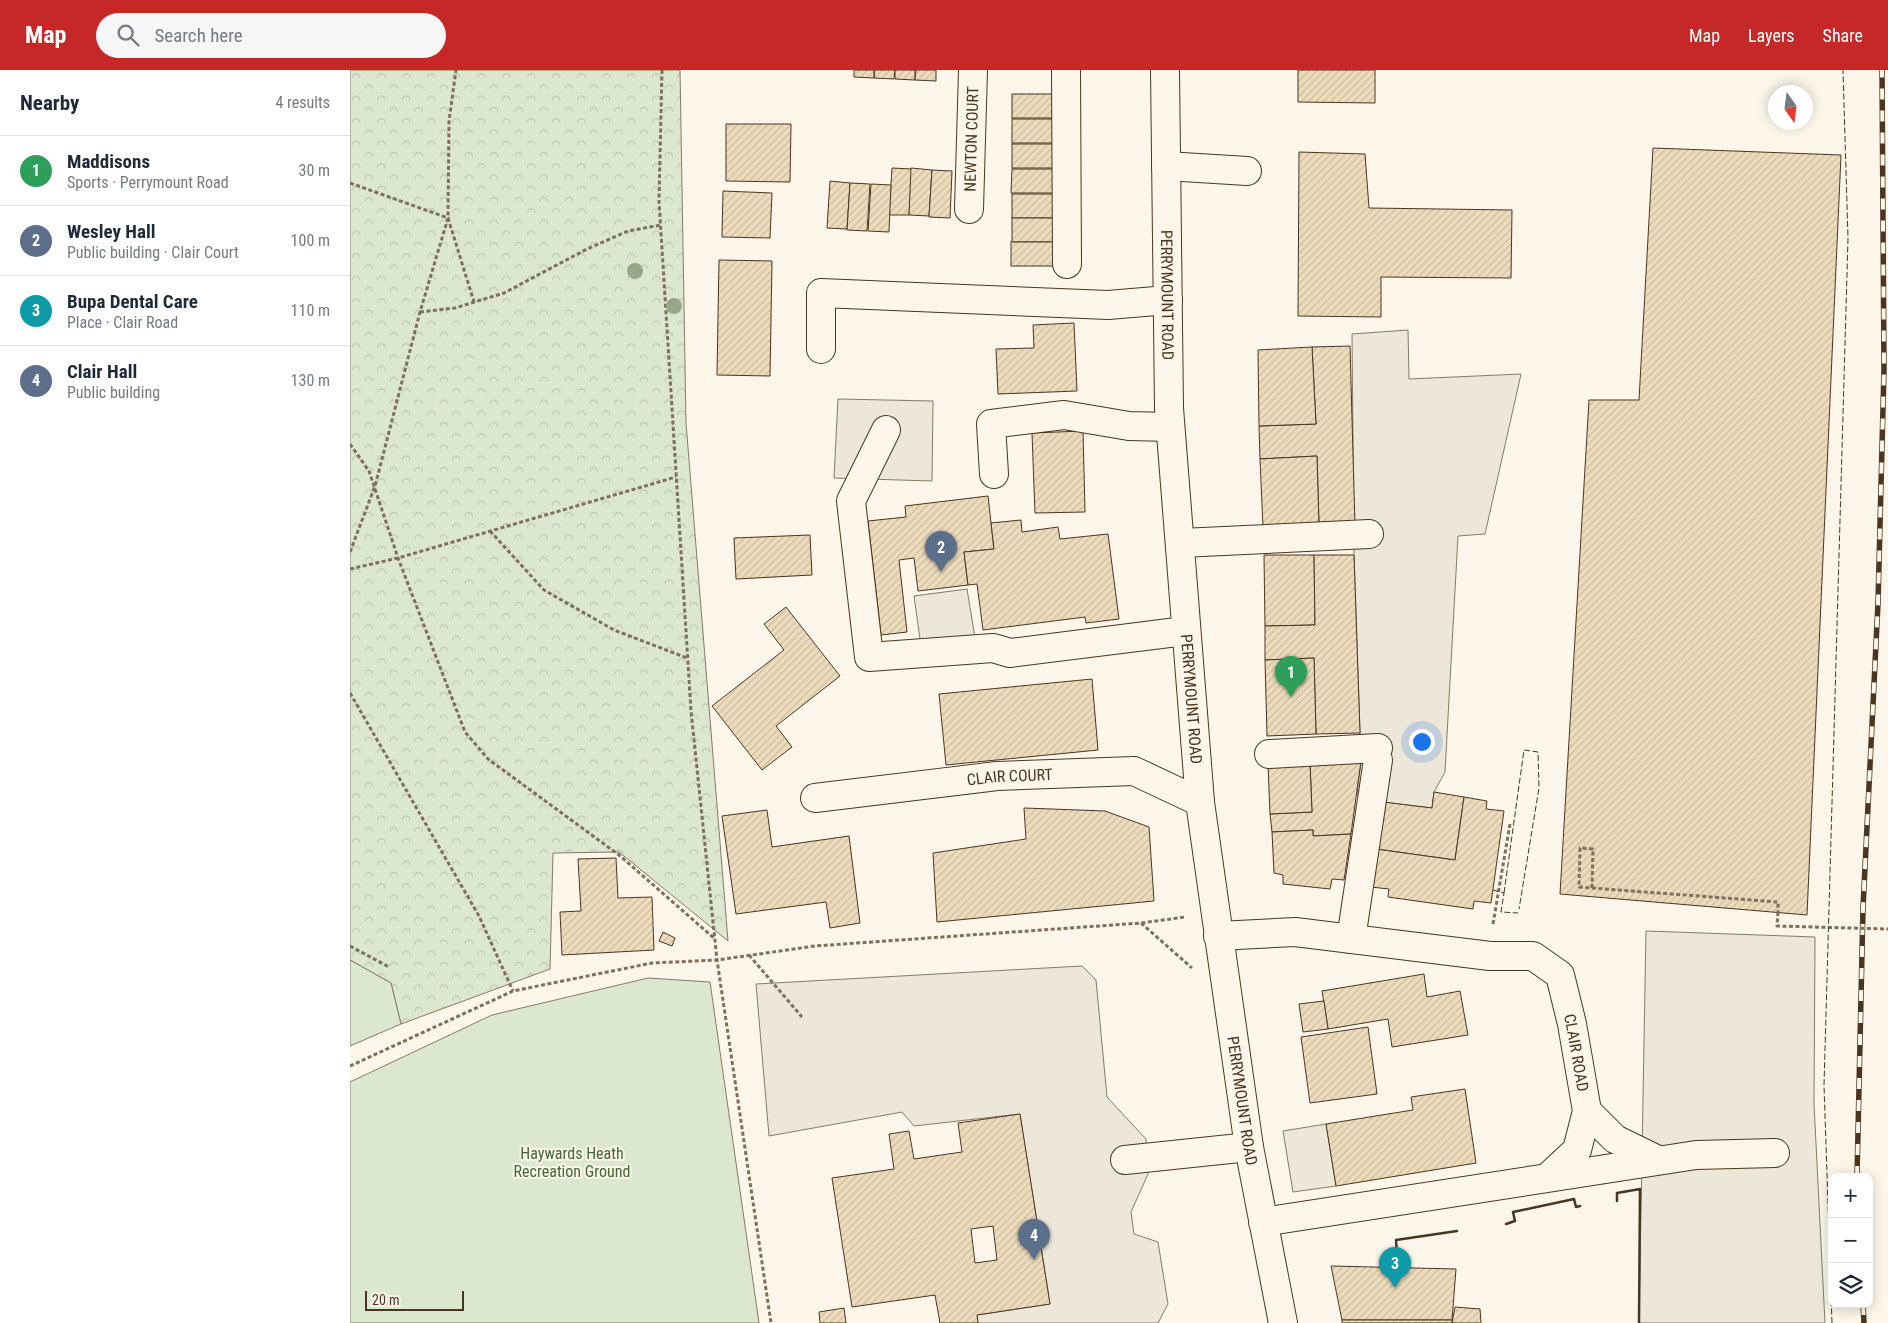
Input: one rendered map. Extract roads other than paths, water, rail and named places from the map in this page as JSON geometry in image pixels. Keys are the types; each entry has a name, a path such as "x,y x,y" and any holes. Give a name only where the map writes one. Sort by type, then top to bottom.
{"street":[{"name":"NEWTON COURT","path":"968,208 973,70"},
{"path":"1066,70 1067,264"},
{"name":"PERRYMOUNT ROAD","path":"1165,70 1170,427 1181,543 1185,631 1200,802 1249,1147 1283,1323"},
{"path":"1166,166 1247,172"},
{"path":"821,348 821,294 1108,305 1168,300"},
{"path":"994,474 991,424 1064,415 1129,426 1170,427"},
{"path":"886,430 851,501 869,657 993,648 1010,653 1185,631"},
{"path":"1181,543 1368,534"},
{"path":"1269,754 1378,754 1351,939"},
{"name":"CLAIR COURT","path":"815,798 997,776 1134,771 1200,802"},
{"name":"CLAIR ROAD","path":"1216,924 1490,956 1533,956 1560,975 1572,1024 1587,1111 1576,1150 1548,1177"},
{"path":"1587,1111 1615,1139 1658,1160"},
{"path":"1124,1160 1249,1147"},
{"path":"1263,1222 1658,1160 1696,1155 1774,1153"}],"railway":[{"path":"1857,1173 1863,908 1878,603 1884,369 1882,70"},
{"path":"1863,1308 1864,1323"}],"place":[{"name":"Wesley Hall","path":"941,572"},
{"name":"Maddisons","path":"1291,697"},
{"name":"Clair Hall","path":"1034,1260"},
{"name":"Bupa Dental Care","path":"1395,1288"}],"park label":[{"name":"Haywards Heath Recreation Ground","path":"572,1162"}]}
